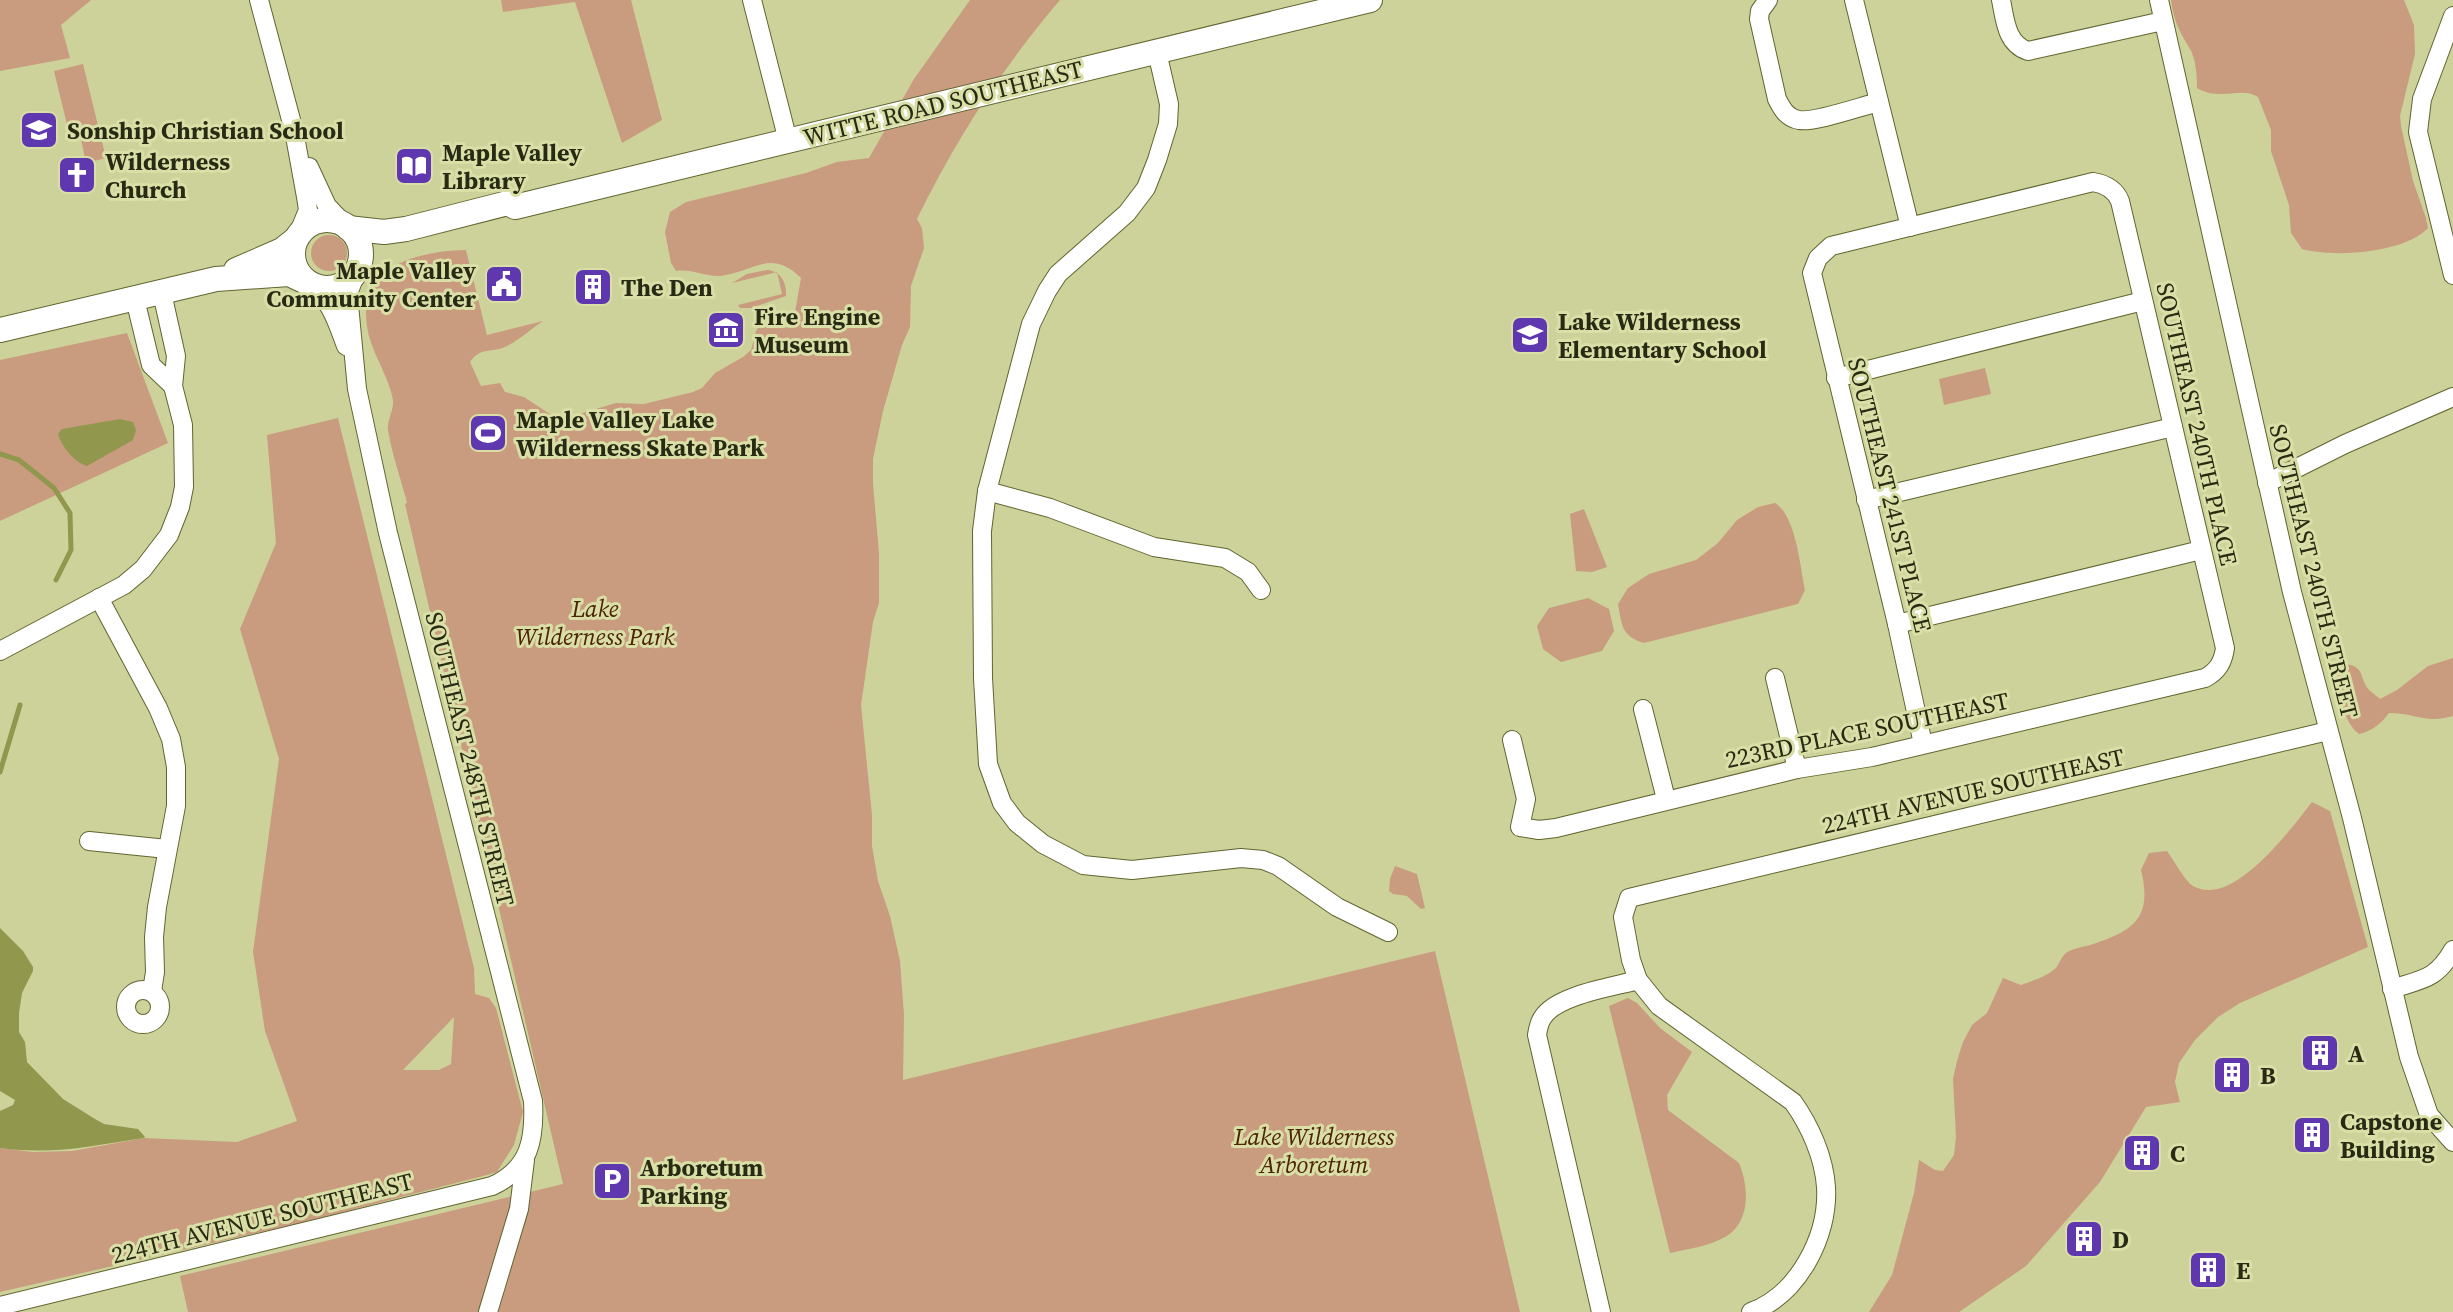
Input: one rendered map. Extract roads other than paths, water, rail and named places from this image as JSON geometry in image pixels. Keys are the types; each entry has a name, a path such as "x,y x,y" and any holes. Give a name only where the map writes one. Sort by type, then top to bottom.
{"street":[{"path":"259,0 294,131 308,210 292,258 295,268 308,283"},
{"path":"752,0 788,141"},
{"name":"WITTE ROAD SOUTHEAST","path":"347,227 384,232 508,203 515,207 1370,0"},
{"path":"1854,0 1910,227"},
{"path":"2001,0 2008,33 2016,44 2028,51 2163,21"},
{"name":"SOUTHEAST 240TH STREET","path":"2159,0 2292,592 2352,818 2409,1057 2429,1115 2453,1142"},
{"path":"1765,2 1759,19 1777,99 1783,110 1801,121 1879,102"},
{"path":"2453,16 2422,99 2418,132 2453,275"},
{"path":"1157,52 1169,104 1168,124 1157,160 1146,188 1127,213 1058,274 1047,291 1031,324 987,491 982,546 983,678 988,764 1002,803 1017,823 1043,844 1083,865 1132,870 1241,858 1263,860 1278,866 1337,907 1388,932"},
{"path":"216,279 289,274 331,289 342,286 358,269 361,254 357,238 327,206 294,131"},
{"name":"SOUTHEAST 240TH PLACE","path":"1910,227 2093,182 2117,193 2225,648 2220,666"},
{"name":"WITTE ROAD SOUTHEAST","path":"358,269 388,246 510,218 515,207"},
{"path":"0,330 216,279 282,250 308,226 323,220 347,227"},
{"name":"SOUTHEAST 241ST PLACE","path":"1910,227 1831,246 1818,258 1812,273 1923,744"},
{"name":"SOUTHEAST 248TH STREET","path":"358,269 348,294 355,371 388,533 533,1101 534,1132 525,1157 519,1209 488,1312"},
{"name":"SOUTHEAST 248TH STREET","path":"308,283 322,293 333,312 355,371"},
{"path":"0,651 124,585 143,569 169,535 184,487 185,445 173,386 176,356 162,293"},
{"path":"135,299 151,365 173,386"},
{"path":"1836,378 2143,301"},
{"path":"2267,483 2345,444 2453,397"},
{"path":"1866,500 2173,427"},
{"path":"987,491 1050,508 1154,547 1225,558 1248,572 1261,590"},
{"path":"1897,624 2201,550"},
{"path":"99,598 158,708 171,739 176,767 176,806 154,937 152,991"},
{"name":"223RD PLACE SOUTHEAST","path":"1512,740 1526,799 1520,827 1539,830 1797,769 1862,759 2205,678 2220,666"},
{"path":"1775,678 1797,769"},
{"path":"1643,709 1666,799"},
{"name":"224TH AVENUE SOUTHEAST","path":"1638,980 1623,917 1629,898 2328,731"},
{"path":"89,841 167,849"},
{"path":"2392,989 2436,973 2453,950"},
{"path":"1601,1312 1537,1035 1543,1016 1554,1006 1638,980 1659,1006 1793,1102 1818,1151 1826,1189 1822,1220 1810,1256 1789,1285 1761,1308 1751,1312"},
{"name":"224TH AVENUE SOUTHEAST","path":"0,1306 49,1303 492,1186 512,1175 525,1157"}],"waterway":[{"path":"0,454 19,460 54,488 70,513 71,550 56,580"},
{"path":"0,772 20,705"}],"place":[{"name":"Sonship Christian School","path":"39,130"},
{"name":"Maple Valley Library","path":"414,166"},
{"name":"Wilderness Church","path":"77,175"},
{"name":"Maple Valley Community Center","path":"504,284"},
{"name":"The Den","path":"593,287"},
{"name":"Fire Engine Museum","path":"726,330"},
{"name":"Lake Wilderness Elementary School","path":"1530,335"},
{"name":"Maple Valley Lake Wilderness Skate Park","path":"488,433"},
{"name":"A","path":"2320,1053"},
{"name":"B","path":"2232,1075"},
{"name":"Capstone Building","path":"2312,1135"},
{"name":"C","path":"2142,1153"},
{"name":"Arboretum Parking","path":"612,1181"},
{"name":"D","path":"2084,1239"},
{"name":"E","path":"2208,1270"}],"park label":[{"name":"Lake Wilderness Park","path":"595,622"},
{"name":"Lake Wilderness Arboretum","path":"1314,1150"}]}
